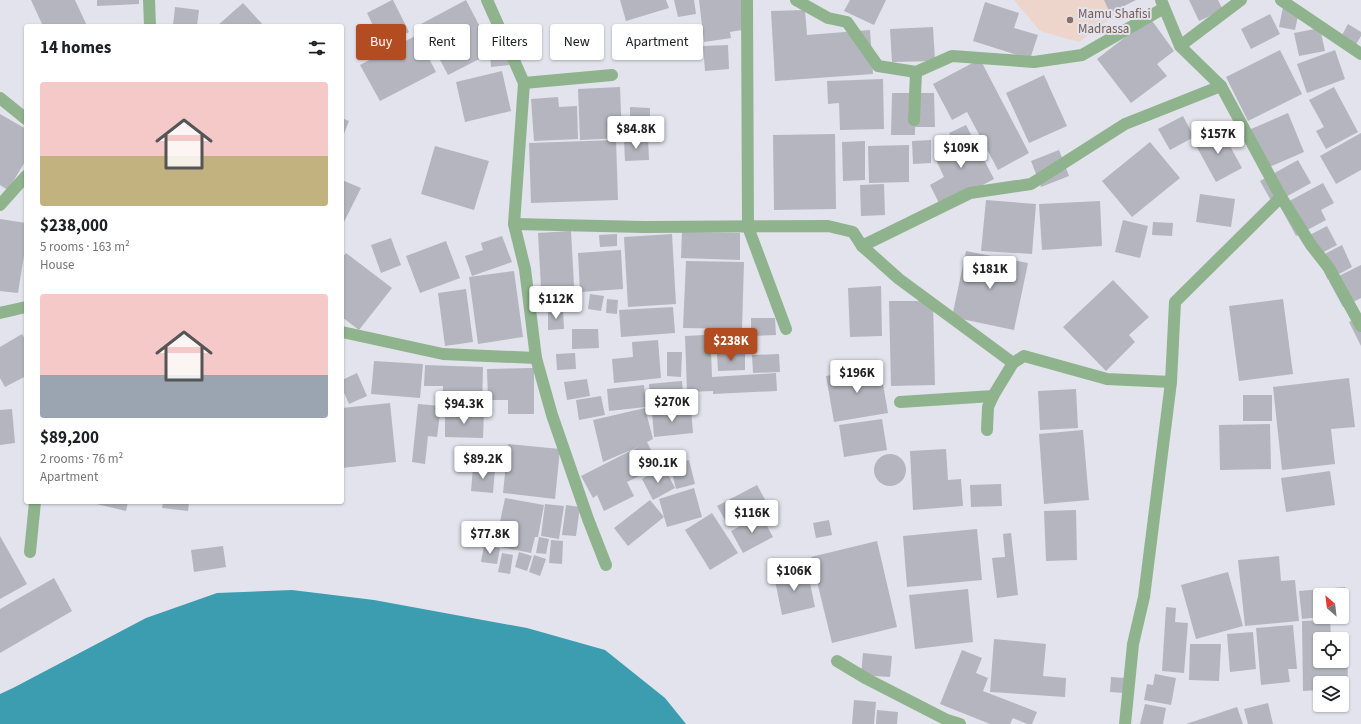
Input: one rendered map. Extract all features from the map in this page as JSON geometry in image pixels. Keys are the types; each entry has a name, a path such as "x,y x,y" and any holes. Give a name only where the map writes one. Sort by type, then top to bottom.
{"street":[{"path":"149,0 150,24"},
{"path":"487,0 524,83 514,224 526,270 536,358 554,423 606,565"},
{"path":"747,0 748,227 786,329"},
{"path":"796,0 828,18 846,22 878,66 916,72 952,56 1034,62 1082,55 1162,4 1180,46 1221,86 1280,197 1311,245 1328,268 1361,326"},
{"path":"1180,46 1241,0"},
{"path":"1281,0 1361,54"},
{"path":"914,120 916,72"},
{"path":"524,83 612,76"},
{"path":"862,246 970,193 1031,184 1125,124 1221,86"},
{"path":"0,98 24,117"},
{"path":"0,205 24,178"},
{"path":"1125,724 1133,644 1144,598 1172,382 1176,302 1280,197"},
{"path":"514,224 644,227 828,226 853,232 862,246 899,279 1013,363"},
{"path":"0,313 24,307"},
{"path":"344,332 443,354 536,358"},
{"path":"987,430 988,407 992,396 1013,363 1024,356 1107,379 1172,382"},
{"path":"900,402 992,396"},
{"path":"30,552 35,504"},
{"path":"837,661 867,679 948,722 960,724"}],"shaded area":[{"name":"Mamu Shafisi Madrassa","path":"1014,0 1119,0 1123,9 1079,42 1040,31"}],"water":[{"path":"292,590 374,600 527,628 605,650 665,698 686,724 0,724 0,694 146,618 217,593"}],"building":[{"path":"31,0 75,0 86,24 42,24"},
{"path":"97,0 139,0 139,4 97,6"},
{"path":"393,0 405,24 372,24 367,13"},
{"path":"466,0 478,24 478,60 448,75 440,60 470,60 470,24 421,24"},
{"path":"620,0 666,0 669,8 626,21"},
{"path":"674,0 694,0 696,14 678,17"},
{"path":"699,0 744,0 748,29 730,32 731,38 704,42"},
{"path":"850,0 886,0 874,25 844,11"},
{"path":"1104,0 1136,0 1110,13"},
{"path":"1189,0 1218,0 1223,10 1199,21"},
{"path":"985,2 1019,13 1014,28 1038,35 1030,59 973,41"},
{"path":"243,3 262,24 219,24"},
{"path":"175,7 199,10 197,24 173,24"},
{"path":"1283,7 1299,11 1295,30 1279,27"},
{"path":"805,10 807,35 870,30 873,74 775,81 771,11"},
{"path":"1270,14 1280,34 1251,49 1241,29"},
{"path":"1150,18 1174,51 1157,64 1167,76 1131,103 1097,59"},
{"path":"1348,24 1361,32 1361,36 1355,46 1341,37"},
{"path":"406,26 409,32 406,34"},
{"path":"933,27 935,61 892,62 890,29"},
{"path":"1320,28 1325,51 1299,56 1294,33"},
{"path":"414,37 414,60 430,60 436,72 380,101 360,65 370,60 406,60 406,41"},
{"path":"728,45 729,69 705,71 703,46"},
{"path":"1280,50 1302,94 1248,121 1226,77"},
{"path":"1335,50 1345,79 1307,93 1297,64"},
{"path":"980,59 1029,153 998,170 967,112 952,120 933,84"},
{"path":"490,60 509,60 509,65 491,67"},
{"path":"502,71 511,111 465,122 456,82"},
{"path":"1044,75 1067,126 1029,143 1006,93"},
{"path":"883,79 884,129 840,130 839,103 828,104 827,81"},
{"path":"620,87 622,138 580,140 578,89"},
{"path":"1334,87 1358,132 1326,149 1316,131 1324,127 1309,100"},
{"path":"892,93 934,93 935,127 915,127 915,135 891,135"},
{"path":"558,97 559,107 577,106 578,139 534,141 531,99"},
{"path":"630,107 650,108 650,136 630,135"},
{"path":"1288,113 1304,152 1260,171 1244,132"},
{"path":"0,114 24,128 24,163 8,190 0,185"},
{"path":"1183,116 1194,137 1170,150 1158,129"},
{"path":"344,119 349,121 344,134"},
{"path":"966,125 994,179 941,207 930,185 944,177 936,160 957,149 949,133"},
{"path":"1220,128 1242,168 1216,182 1194,142"},
{"path":"1361,133 1361,170 1336,184 1320,156"},
{"path":"835,134 836,209 774,210 773,135"},
{"path":"648,138 649,160 625,161 624,139"},
{"path":"616,140 618,200 531,203 529,143"},
{"path":"931,140 931,163 913,164 912,141"},
{"path":"865,141 865,180 843,181 842,142"},
{"path":"1150,142 1180,178 1132,217 1102,181"},
{"path":"909,145 909,182 869,183 868,146"},
{"path":"435,146 489,161 474,210 421,194"},
{"path":"1059,150 1069,176 1041,187 1031,161"},
{"path":"1298,160 1311,183 1273,204 1260,181"},
{"path":"344,181 361,188 344,222"},
{"path":"1323,183 1334,203 1321,210 1326,220 1296,236 1280,206"},
{"path":"884,184 885,215 861,216 860,185"},
{"path":"1200,194 1235,199 1231,227 1196,222"},
{"path":"986,200 1036,204 1032,254 981,251"},
{"path":"1100,201 1102,246 1042,250 1039,204"},
{"path":"0,219 24,223 24,256 18,293 0,291"},
{"path":"1123,220 1148,226 1140,258 1115,252"},
{"path":"1153,222 1173,223 1172,236 1152,235"},
{"path":"1327,226 1337,245 1316,256 1306,237"},
{"path":"571,231 575,303 542,305 538,233"},
{"path":"682,232 740,233 740,260 681,258"},
{"path":"617,234 617,246 600,247 599,235"},
{"path":"672,234 676,304 628,307 624,237"},
{"path":"502,236 512,262 472,276 465,256 483,250 481,243"},
{"path":"391,238 401,265 381,273 371,245"},
{"path":"446,241 460,278 420,293 406,256"},
{"path":"1342,245 1352,267 1328,280 1317,258"},
{"path":"621,250 623,289 580,292 578,253"},
{"path":"966,251 1028,263 1014,330 952,317"},
{"path":"346,253 392,288 359,330 344,319 344,256"},
{"path":"686,261 744,262 742,329 683,328"},
{"path":"1361,265 1361,298 1343,307 1329,281"},
{"path":"514,271 523,337 478,344 469,277"},
{"path":"1113,280 1149,317 1129,335 1135,342 1106,371 1063,327"},
{"path":"881,286 882,336 850,337 848,288"},
{"path":"466,289 473,342 445,346 438,293"},
{"path":"590,294 604,296 601,311 588,309"},
{"path":"607,299 618,300 617,314 606,313"},
{"path":"1283,299 1293,374 1239,381 1229,306"},
{"path":"889,301 933,301 935,385 891,386"},
{"path":"673,307 675,333 621,337 619,310"},
{"path":"563,309 564,329 548,330 548,310"},
{"path":"1361,316 1361,346 1349,322"},
{"path":"751,318 775,318 776,335 751,336"},
{"path":"572,329 598,329 599,348 572,349"},
{"path":"742,333 743,349 711,350 712,377 776,373 777,391 713,394 713,391 687,392 685,336"},
{"path":"22,334 24,338 24,377 5,387 0,378 0,347"},
{"path":"658,340 661,378 614,383 612,359 633,357 632,342"},
{"path":"667,352 682,352 681,377 667,376"},
{"path":"575,353 576,369 557,370 556,354"},
{"path":"745,353 745,370 718,371 717,354"},
{"path":"779,354 780,372 753,373 752,355"},
{"path":"374,361 423,364 420,398 371,394"},
{"path":"425,365 483,367 482,408 442,407 443,386 424,386"},
{"path":"880,367 888,413 834,422 826,376"},
{"path":"534,368 534,414 508,414 508,400 488,400 487,369"},
{"path":"357,373 367,396 349,404 344,393 344,379"},
{"path":"1349,378 1355,427 1331,429 1335,464 1282,470 1273,387"},
{"path":"587,379 590,396 567,400 564,382"},
{"path":"682,381 684,406 651,409 649,384"},
{"path":"644,385 646,407 609,411 607,389"},
{"path":"1076,389 1078,428 1040,430 1038,391"},
{"path":"1243,395 1272,395 1272,421 1243,421"},
{"path":"601,396 605,415 579,420 576,400"},
{"path":"390,403 396,462 344,468 344,408"},
{"path":"418,404 441,406 437,437 428,436 425,464 412,462"},
{"path":"645,408 653,439 647,442 659,466 627,482 634,496 604,511 597,495 593,498 581,476 640,446 603,462 593,420"},
{"path":"12,409 15,443 0,445 0,410"},
{"path":"691,409 693,433 654,437 652,412"},
{"path":"445,412 484,412 483,438 445,437"},
{"path":"882,419 887,450 844,457 839,425"},
{"path":"1270,424 1271,469 1220,470 1219,425"},
{"path":"1083,430 1089,500 1044,504 1039,434"},
{"path":"508,444 560,449 555,499 503,493"},
{"path":"946,449 948,480 961,479 963,506 913,510 910,451"},
{"path":"890,454 901,459 906,470 901,481 890,486 879,481 874,470 879,459"},
{"path":"689,460 695,484 676,489 670,465"},
{"path":"664,467 675,488 653,500 642,479"},
{"path":"473,468 495,469 493,493 471,491"},
{"path":"1330,471 1335,505 1286,512 1281,478"},
{"path":"1001,484 1002,506 971,507 970,485"},
{"path":"757,485 768,505 729,527 717,506"},
{"path":"694,488 702,517 667,527 659,499"},
{"path":"505,498 544,505 538,537 535,537 531,553 495,546"},
{"path":"650,500 664,517 628,546 614,528"},
{"path":"96,504 128,504 126,511"},
{"path":"163,504 189,504 188,511 162,508"},
{"path":"545,504 564,506 559,539 541,536"},
{"path":"566,505 580,507 576,536 562,535"},
{"path":"1076,510 1077,560 1046,561 1044,511"},
{"path":"712,513 738,553 710,570 685,530"},
{"path":"761,515 773,537 743,553 731,531"},
{"path":"829,520 832,535 816,538 813,523"},
{"path":"977,529 982,580 907,587 903,536"},
{"path":"1011,533 1018,595 997,598 992,558 1005,557 1003,534"},
{"path":"0,536 27,584 0,599"},
{"path":"539,537 549,539 546,554 536,553"},
{"path":"551,540 563,541 562,564 549,563"},
{"path":"877,541 897,627 832,643 811,557"},
{"path":"484,545 500,548 497,564 481,562"},
{"path":"223,546 226,567 194,572 191,550"},
{"path":"519,552 532,556 527,571 515,567"},
{"path":"502,553 513,555 510,574 498,572"},
{"path":"534,555 546,559 540,576 529,572"},
{"path":"1279,556 1281,581 1295,580 1299,621 1245,626 1238,560"},
{"path":"807,569 815,607 782,615 774,576"},
{"path":"1228,572 1243,626 1196,639 1181,585"},
{"path":"54,578 72,611 0,653 0,609"},
{"path":"968,589 973,642 915,649 909,595"},
{"path":"1313,590 1313,618 1302,619 1299,591"},
{"path":"1166,607 1176,608 1175,622 1188,623 1184,673 1162,671"},
{"path":"1302,621 1313,621 1313,624 1330,624 1331,632 1313,632 1313,668 1348,668 1348,676 1313,676 1313,690 1303,691"},
{"path":"1293,625 1297,669 1288,669 1290,682 1261,685 1256,628"},
{"path":"1253,632 1256,669 1230,672 1227,634"},
{"path":"994,639 1046,644 1043,676 1066,678 1065,697 990,692"},
{"path":"1190,644 1221,644 1219,681 1189,680"},
{"path":"962,650 982,658 976,673 988,678 983,691 1037,712 1032,724 1027,724 1013,718 1010,724 990,724 940,704"},
{"path":"863,653 892,656 890,677 861,675"},
{"path":"1155,674 1176,678 1171,705 1144,700 1147,684 1153,685"},
{"path":"1111,677 1125,678 1124,693 1110,692"},
{"path":"854,700 876,702 874,724 852,724"},
{"path":"1268,703 1273,724 1248,724 1244,709"},
{"path":"1145,704 1166,708 1163,724 1140,724"},
{"path":"1237,707 1243,724 1186,724"},
{"path":"877,710 898,712 897,724 876,724"}],"place":[{"name":"Mamu Shafisi Madrassa","path":"1070,20"}]}
